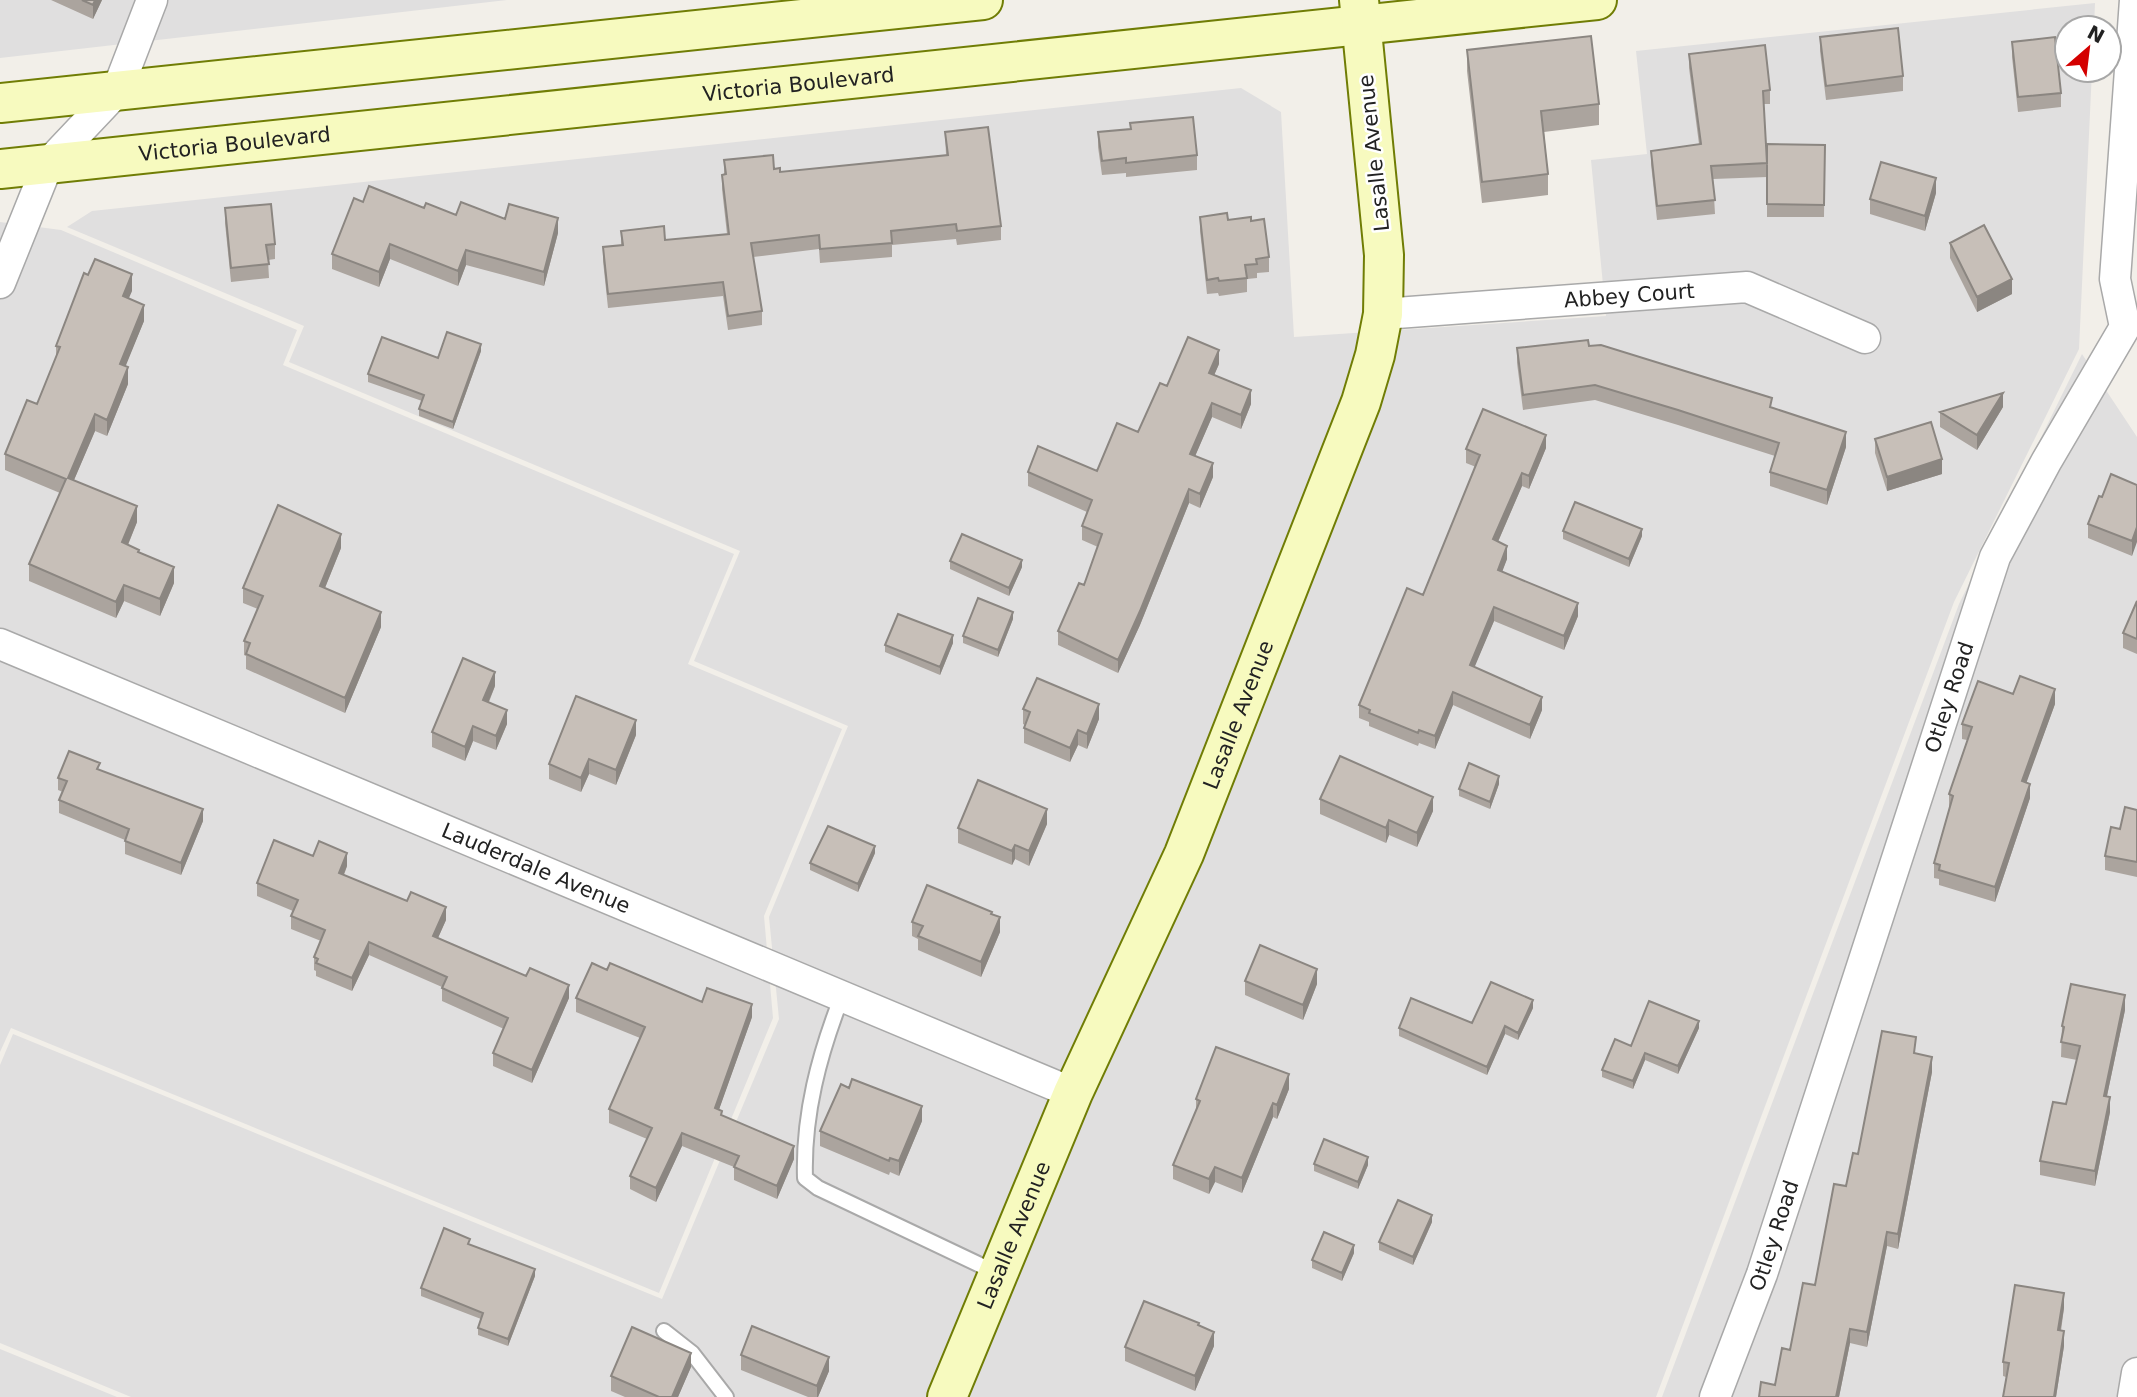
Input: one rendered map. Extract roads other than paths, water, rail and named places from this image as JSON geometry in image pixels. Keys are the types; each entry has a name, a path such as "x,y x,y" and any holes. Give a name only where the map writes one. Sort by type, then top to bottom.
{"main road":[{"path":"0,103 983,0"},
{"name":"Victoria Boulevard","path":"0,169 1360,12 1597,0"},
{"name":"Lasalle Avenue","path":"947,1397 1073,1093 1184,854 1362,402 1383,314 1384,255 1360,12"}],"street":[{"path":"0,283 48,164 117,91 152,0"},
{"path":"2134,0 2115,279 2125,327 2137,356"},
{"name":"Abbey Court","path":"1383,314 1747,288 1865,338"},
{"name":"Otley Road","path":"1715,1397 1762,1274 1995,557 2046,462 2125,327"},
{"name":"Lauderdale Avenue","path":"0,644 1073,1093"},
{"path":"2133,1397 2137,1373"}],"lane":[{"path":"842,996 826,1037 808,1109 805,1178 818,1188 998,1274"},
{"path":"664,1331 692,1353 726,1397"}]}
